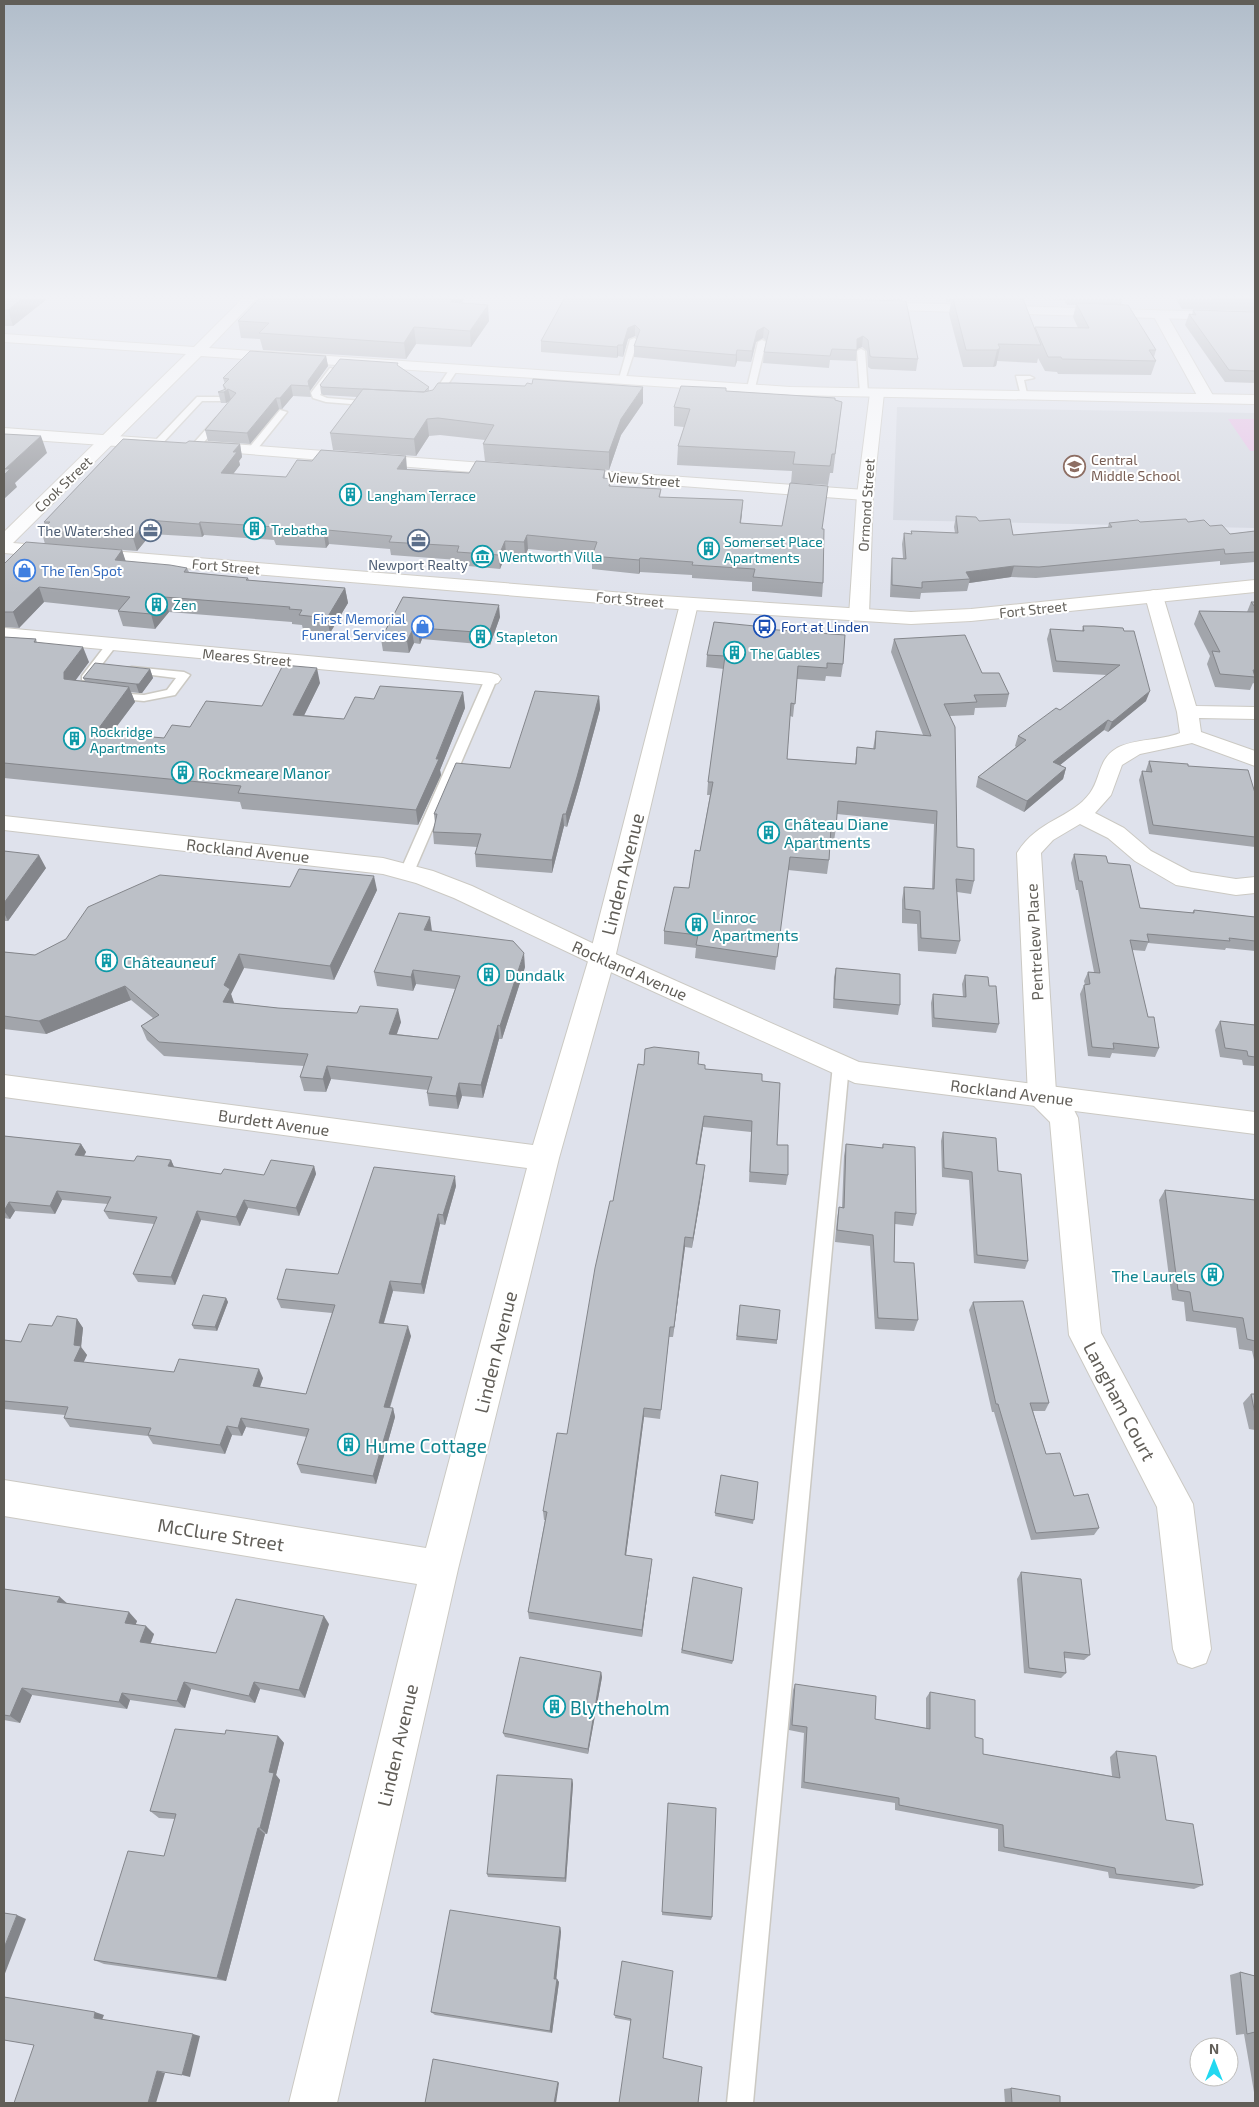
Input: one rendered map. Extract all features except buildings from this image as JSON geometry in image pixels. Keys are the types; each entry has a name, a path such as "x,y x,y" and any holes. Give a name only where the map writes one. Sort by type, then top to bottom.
{"street":[{"name":"Cook Street","path":"4,542 152,397"},
{"name":"Ormond Street","path":"859,616 871,397"},
{"path":"1105,397 1255,400"},
{"path":"4,433 532,471"},
{"name":"View Street","path":"551,472 866,496"},
{"name":"Fort Street","path":"4,548 689,604 911,618 971,615 1255,586"},
{"path":"1154,596 1187,712 1191,736 1220,744 1255,759"},
{"name":"Linden Avenue","path":"313,2103 439,1569 544,1158 602,958 689,604"},
{"name":"Meares Street","path":"4,634 491,679"},
{"path":"1187,712 1255,713"},
{"name":"Pentrelew Place","path":"1042,1096 1029,853 1034,844 1044,835 1080,814 1100,794 1108,771 1117,758 1135,749 1179,742 1191,736"},
{"path":"1080,814 1116,832 1143,856 1185,878 1236,887 1255,885"},
{"name":"Rockland Avenue","path":"4,823 352,861 407,872 463,892 602,958 855,1072 1255,1123"},
{"name":"Burdett Avenue","path":"4,1086 544,1158"},
{"name":"Langham Court","path":"1042,1096 1064,1118 1085,1335 1175,1504 1192,1649"},
{"name":"McClure Street","path":"4,1498 439,1569"}],"lane":[{"path":"319,397 326,400 382,404"},
{"path":"426,405 430,404 435,397"},
{"path":"157,444 200,399 223,399"},
{"path":"251,450 283,412"},
{"path":"195,446 225,413"},
{"path":"80,685 100,667 112,644"},
{"path":"102,694 139,698 157,696 174,691 184,675 125,670"},
{"path":"407,872 491,679"},
{"path":"740,2103 841,1065"}],"shaded area":[{"name":"Central Middle School","path":"897,407 1255,413 1255,528 893,520"},
{"path":"1228,419 1255,419 1255,451 1250,451"}],"place":[{"name":"Central Middle School","path":"1075,467"},
{"name":"Langham Terrace","path":"351,495"},
{"name":"Trebatha","path":"255,529"},
{"name":"The Watershed","path":"150,530"},
{"name":"Newport Realty","path":"418,541"},
{"name":"Somerset Place Apartments","path":"708,549"},
{"name":"Wentworth Villa","path":"483,556"},
{"name":"The Ten Spot","path":"25,570"},
{"name":"Zen","path":"157,604"},
{"name":"First Memorial Funeral Services","path":"422,626"},
{"name":"Fort at Linden","path":"765,626"},
{"name":"Stapleton","path":"480,636"},
{"name":"The Gables","path":"734,653"},
{"name":"Rockridge Apartments","path":"74,739"},
{"name":"Rockmeare Manor","path":"182,772"},
{"name":"Château Diane Apartments","path":"768,832"},
{"name":"Linroc Apartments","path":"696,925"},
{"name":"Châteauneuf","path":"107,961"},
{"name":"Dundalk","path":"489,974"},
{"name":"The Laurels","path":"1212,1275"},
{"name":"Hume Cottage","path":"349,1445"},
{"name":"Blytheholm","path":"554,1707"}]}
